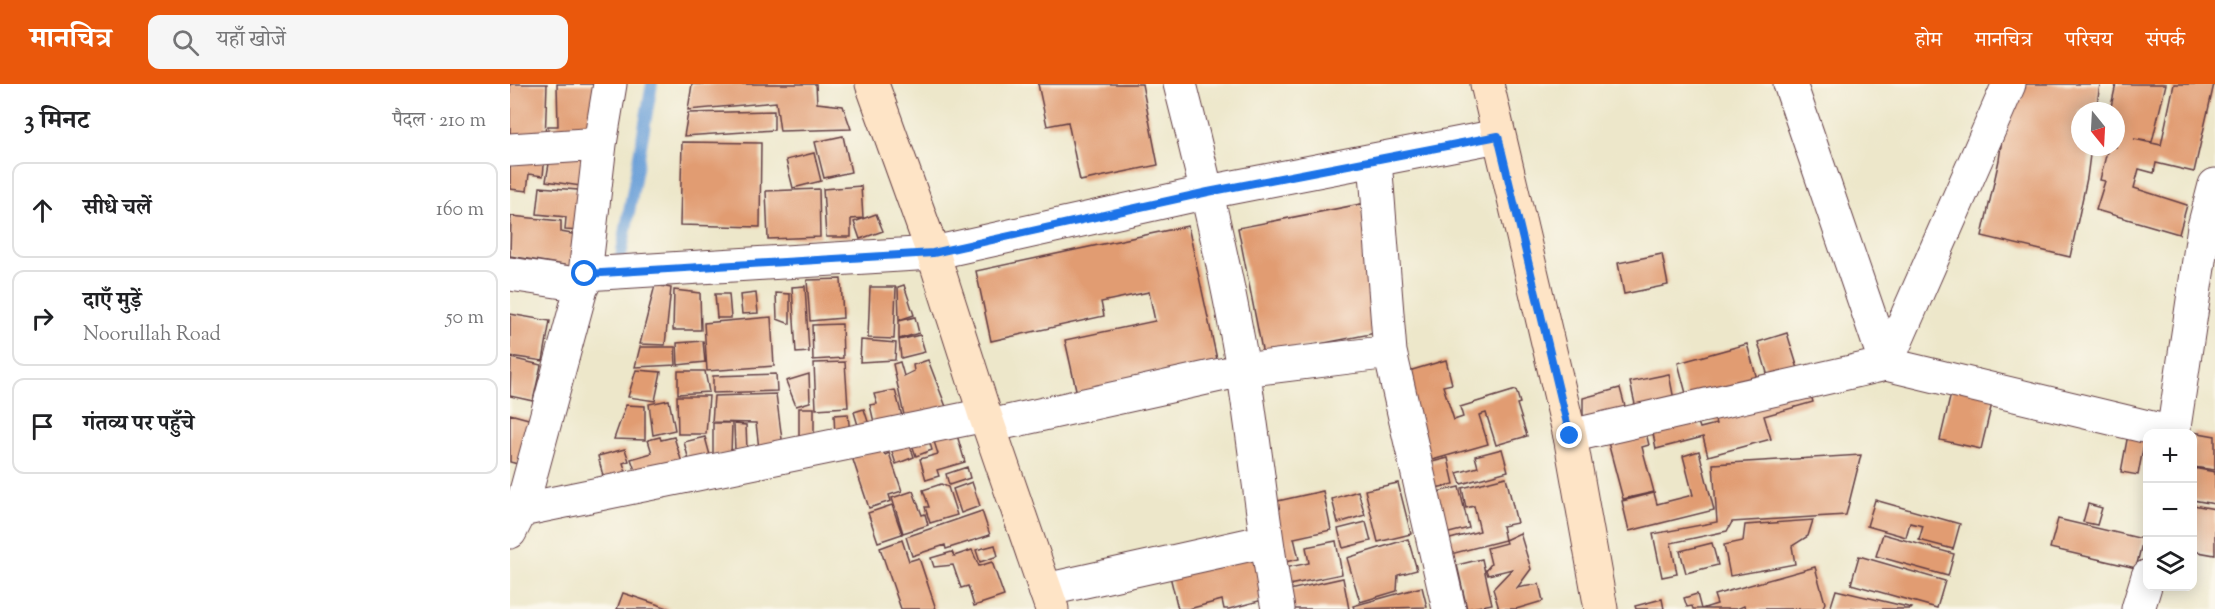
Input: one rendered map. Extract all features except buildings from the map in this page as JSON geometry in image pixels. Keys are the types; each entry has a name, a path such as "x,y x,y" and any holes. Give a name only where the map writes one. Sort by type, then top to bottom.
{"main road":[{"path":"872,84 933,253 1048,600"},
{"path":"1487,84 1570,436 1601,609"}],"street":[{"path":"610,84 600,144 584,279 516,521 987,420 1243,370 1390,352"},
{"path":"1180,84 1208,192 1243,370 1266,541 1278,609"},
{"path":"1790,84 1886,364"},
{"path":"1886,364 2009,84"},
{"path":"510,274 584,279 933,253 1208,192 1498,136"},
{"path":"510,150 600,144"},
{"path":"1374,160 1390,352 1449,609"},
{"path":"2174,429 2204,227 2215,186"},
{"path":"1570,436 1886,364 2156,429"},
{"path":"1048,600 1266,541"},
{"path":"2138,609 2143,591"}],"waterway":[{"path":"620,262 652,84"}],"route":[{"path":"585,274 933,253 1208,192 1498,136 1570,436"}]}
